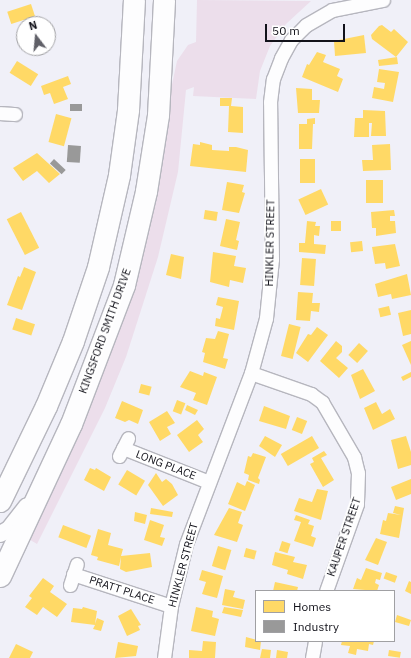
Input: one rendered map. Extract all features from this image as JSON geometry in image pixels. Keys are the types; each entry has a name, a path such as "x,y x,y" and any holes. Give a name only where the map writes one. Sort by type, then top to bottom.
{"main road":[{"name":"KINGSFORD SMITH DRIVE","path":"0,576 71,424 124,285 148,183 158,115 164,30 164,5"},
{"path":"0,501 46,406 73,341 98,267 119,175 129,102 134,13"}],"street":[{"name":"HINKLER STREET","path":"164,658 171,606 186,544 251,373 266,318 271,279 270,102 274,79 281,58 291,40 329,5 383,0"},
{"path":"0,113 15,114"},
{"name":"KAUPER STREET","path":"251,373 311,394 322,402 354,457 359,483 357,504 326,590"},
{"name":"LONG PLACE","path":"124,448 209,482"},
{"path":"0,534 9,529 38,493"},
{"name":"PRATT PLACE","path":"73,574 171,606"},
{"path":"312,658 315,642"}],"shaded area":[{"path":"197,0 311,1 286,24 270,46 260,71 256,99 193,96 194,87 186,90 178,172 158,257 126,357 105,408 37,544 27,538 140,254 163,163 167,108 177,61 188,45 196,42"}],"building: Homes":[{"path":"31,4 35,16 16,16 16,23 11,24 7,12"},
{"path":"382,25 391,32 394,29 408,42 396,57 372,39 371,35 379,26"},
{"path":"364,35 366,53 335,56 334,41"},
{"path":"317,52 326,55 323,62 340,69 337,76 343,79 338,92 302,77 307,64 309,65"},
{"path":"397,57 398,64 379,66 378,60"},
{"path":"17,61 38,74 31,86 10,73"},
{"path":"379,69 399,72 393,102 372,98 374,87 384,89 385,83 377,82"},
{"path":"68,76 71,84 63,87 68,99 54,104 50,93 44,95 41,86"},
{"path":"296,88 312,89 312,100 320,100 319,113 298,113"},
{"path":"220,98 232,98 231,106 243,107 243,133 228,132 229,106 220,106"},
{"path":"363,110 385,111 386,136 371,136 372,123 369,123 369,137 354,137 355,118 363,118"},
{"path":"56,114 71,118 64,146 48,142"},
{"path":"315,118 315,124 313,124 312,149 299,149 299,124 307,124 307,119"},
{"path":"200,142 212,145 212,150 229,151 229,147 236,147 248,150 246,172 190,166 193,144 200,145"},
{"path":"390,144 391,170 363,171 362,160 373,160 372,145"},
{"path":"37,153 60,174 49,183 37,171 23,181 13,168"},
{"path":"300,159 315,159 315,183 300,183"},
{"path":"366,180 383,180 383,203 366,203"},
{"path":"227,182 244,185 242,192 245,193 239,213 222,210"},
{"path":"321,189 328,204 306,215 298,200"},
{"path":"205,210 218,212 216,221 204,219"},
{"path":"394,210 395,216 390,216 390,221 395,221 396,233 376,236 376,228 372,228 371,212"},
{"path":"21,212 39,248 25,255 7,219"},
{"path":"226,219 240,222 236,240 239,241 237,250 220,246"},
{"path":"307,221 316,222 315,226 320,226 319,236 314,235 314,244 326,245 325,254 299,252 299,243 305,243"},
{"path":"331,221 341,221 341,231 331,231"},
{"path":"362,241 363,251 351,252 350,242"},
{"path":"395,244 400,266 386,269 385,263 375,264 372,247"},
{"path":"213,252 236,256 234,266 246,268 243,283 230,280 229,287 210,282"},
{"path":"171,254 184,257 181,279 166,275"},
{"path":"302,258 316,259 314,286 300,285"},
{"path":"24,267 36,272 22,310 7,305 18,276 20,277"},
{"path":"407,274 411,295 392,299 391,294 378,297 375,284"},
{"path":"298,292 313,293 312,303 320,303 319,312 311,311 310,321 296,320"},
{"path":"218,297 239,301 234,330 215,326 216,318 220,319 223,307 216,305"},
{"path":"389,306 391,315 380,317 378,308"},
{"path":"411,310 411,334 403,336 398,313"},
{"path":"16,318 35,324 31,336 12,329"},
{"path":"289,324 301,327 293,359 281,356"},
{"path":"317,327 328,335 308,362 296,353 308,334 311,335"},
{"path":"218,331 229,334 223,358 228,359 225,369 203,362 205,353 202,352 206,338 215,339"},
{"path":"336,341 342,346 342,352 336,358 348,368 339,378 320,361"},
{"path":"411,341 411,365 402,345"},
{"path":"359,343 368,351 357,363 348,355"},
{"path":"363,369 375,391 360,399 351,375"},
{"path":"190,371 203,376 204,372 217,377 207,405 193,400 196,393 180,387"},
{"path":"411,372 411,377 403,381 401,377"},
{"path":"141,384 152,387 149,396 139,393"},
{"path":"177,400 185,403 181,414 173,411"},
{"path":"122,401 143,410 138,424 129,420 125,422 115,418"},
{"path":"376,402 382,414 390,409 395,419 373,430 364,408"},
{"path":"187,405 198,410 195,415 185,410"},
{"path":"264,406 290,416 286,429 259,421"},
{"path":"167,411 175,423 167,427 171,434 160,441 149,422"},
{"path":"297,417 307,421 302,434 292,430"},
{"path":"197,420 204,429 198,435 203,442 189,452 177,435"},
{"path":"265,436 282,445 275,457 259,446"},
{"path":"312,436 319,448 288,466 281,454"},
{"path":"406,436 411,452 411,465 398,469 391,440"},
{"path":"324,451 327,455 321,458 334,480 323,487 310,464 314,462 312,458"},
{"path":"253,453 266,457 258,478 260,480 259,484 248,480 249,475 244,473 248,456 251,457"},
{"path":"90,468 95,470 96,468 111,477 104,491 84,480"},
{"path":"127,470 145,481 136,495 118,485"},
{"path":"156,473 162,482 166,479 172,484 178,495 163,506 148,485"},
{"path":"411,479 411,494 396,500 391,487"},
{"path":"247,481 255,485 245,511 228,504 237,482 245,486"},
{"path":"317,489 328,491 321,520 294,511 299,498 312,502"},
{"path":"395,506 404,508 399,538 380,534 383,520 386,521 388,513 401,515 393,513"},
{"path":"151,508 173,512 172,517 150,514"},
{"path":"229,508 242,512 238,523 243,525 237,542 214,535"},
{"path":"135,512 147,515 145,524 134,521"},
{"path":"296,515 310,520 308,524 314,526 311,536 316,538 313,547 294,541 301,522 294,520"},
{"path":"150,520 164,525 160,537 165,538 162,546 144,540"},
{"path":"63,525 91,536 86,548 58,537"},
{"path":"98,529 111,533 108,545 123,549 121,556 150,553 152,567 126,572 120,569 121,557 119,566 97,560 98,557 91,555"},
{"path":"376,538 387,542 378,565 365,560"},
{"path":"282,541 291,544 287,553 279,551"},
{"path":"218,546 231,550 225,570 212,566"},
{"path":"246,548 257,551 254,560 244,557"},
{"path":"275,552 295,557 293,562 307,565 303,579 287,574 288,570 272,565"},
{"path":"366,568 382,573 380,580 376,579 375,583 379,585 377,590 353,589 357,578 361,580"},
{"path":"202,570 223,576 217,598 202,594 206,582 199,580"},
{"path":"386,572 397,576 395,583 384,579"},
{"path":"43,578 54,586 50,592 67,604 57,617 43,607 37,615 25,607 32,598 29,596"},
{"path":"409,581 411,582 411,594 405,591"},
{"path":"275,582 298,587 297,590 273,590"},
{"path":"225,589 235,591 233,597 245,600 243,609 222,605"},
{"path":"83,607 97,611 95,624 97,618 104,621 101,631 93,629 95,625 71,622 73,608 82,609"},
{"path":"196,607 213,611 212,617 219,619 215,636 191,631"},
{"path":"224,607 243,610 241,617 222,613"},
{"path":"131,609 141,625 138,626 140,630 127,636 118,616"},
{"path":"397,615 411,620 409,626 395,622"},
{"path":"246,637 255,639 255,642 261,642 260,650 245,647"},
{"path":"203,641 216,642 215,658 189,658 189,650 202,651"},
{"path":"118,642 138,646 136,656 115,658"},
{"path":"342,642 374,642 373,645 369,644 368,651 357,649 356,655 348,653 350,646 341,645"},
{"path":"16,644 33,652 30,658 9,658"},
{"path":"262,649 271,650 270,658 260,658"},
{"path":"277,650 288,652 287,658 276,658"},
{"path":"389,650 401,652 400,658 388,656"}],"building: Industry":[{"path":"70,104 82,104 82,111 70,111"},
{"path":"68,145 81,146 80,163 67,162"},
{"path":"54,159 66,170 62,174 50,163"}]}
